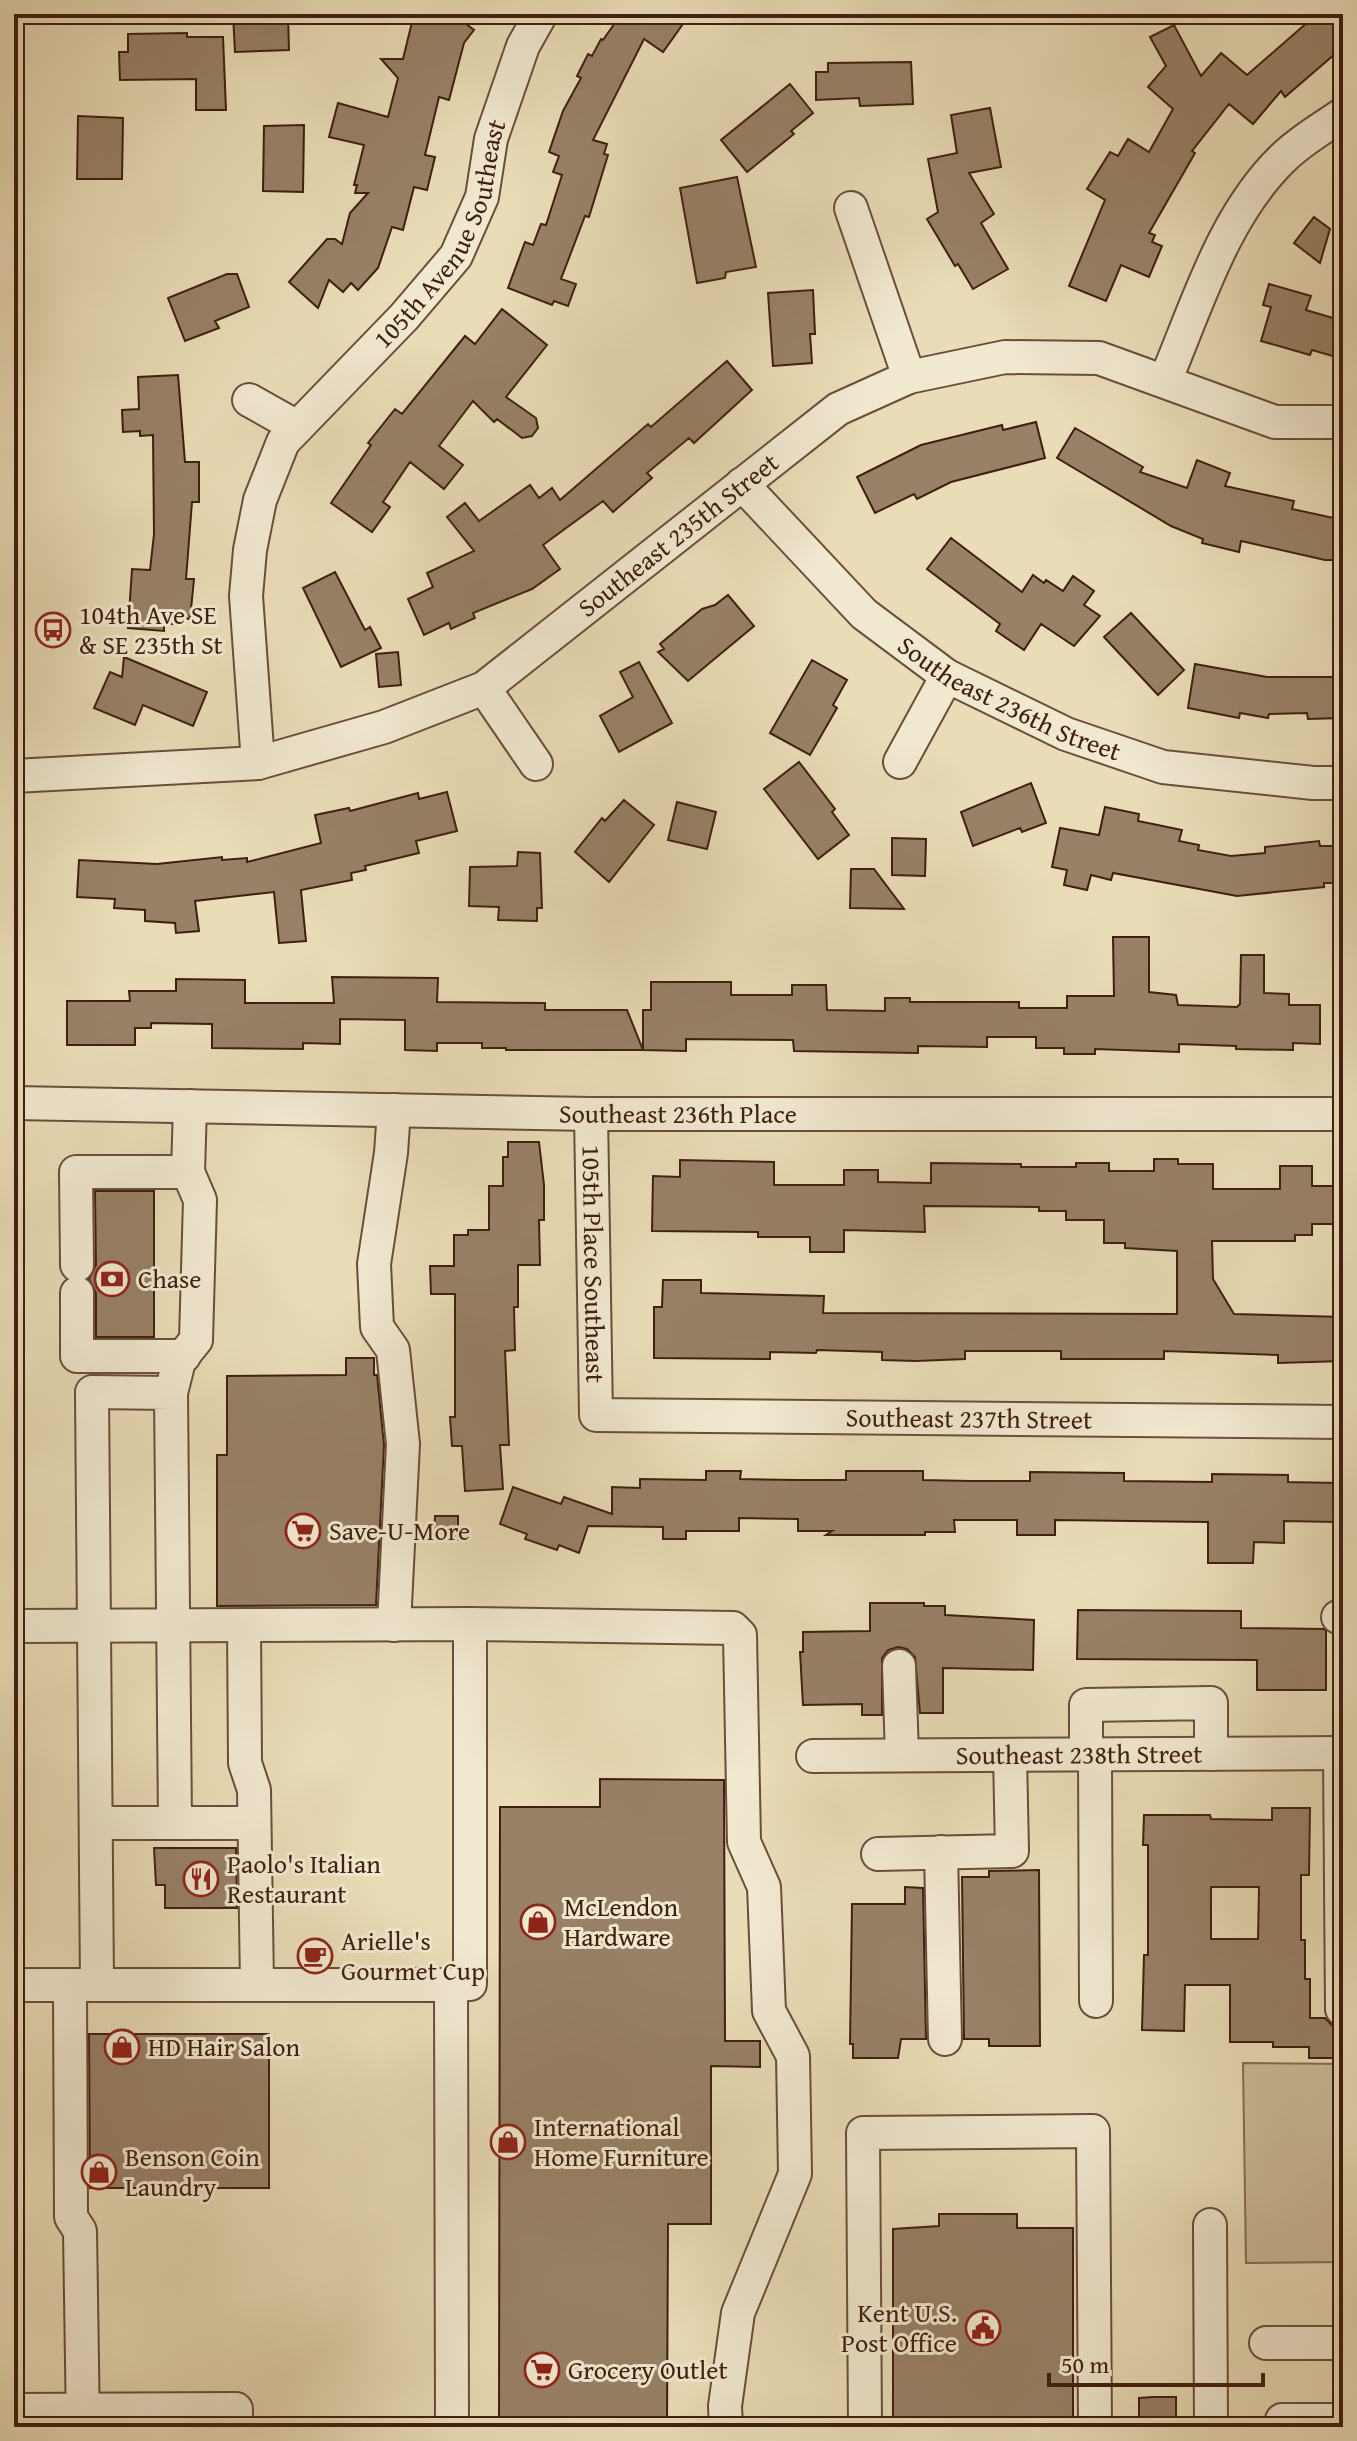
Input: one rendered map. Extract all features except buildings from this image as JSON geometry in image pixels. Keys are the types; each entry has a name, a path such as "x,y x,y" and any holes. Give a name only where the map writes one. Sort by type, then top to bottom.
{"street":[{"name":"105th Avenue Southeast","path":"258,763 246,596 250,550 260,500 283,442 404,317 456,256 482,197 491,139 523,46 541,14"},
{"path":"1165,381 1214,265 1246,202 1284,157 1343,114"},
{"path":"851,208 909,377"},
{"name":"Southeast 235th Street","path":"14,776 258,763 384,727 484,688 838,409 909,377 1005,357 1099,358 1275,422 1343,422"},
{"path":"249,400 297,427"},
{"name":"Southeast 236th Street","path":"742,484 864,614 947,676 1066,734 1163,767 1313,783 1343,783"},
{"path":"900,762 947,676"},
{"path":"484,688 536,764"},
{"name":"Southeast 236th Place","path":"14,1103 591,1114 1343,1114"},
{"path":"175,1823 171,1393 179,1361 196,1340 200,1200 188,1172 190,1106"},
{"path":"394,1110 391,1153 374,1264 377,1327 393,1350 403,1444 394,1625"},
{"name":"105th Place Southeast","path":"591,1114 596,1415"},
{"path":"184,1356 77,1356 76,1172 188,1172"},
{"path":"84,2418 80,2231 71,2217 96,1823 92,1392 171,1393"},
{"name":"Southeast 237th Street","path":"596,1415 1343,1422"},
{"path":"14,1985 470,1984 470,1624"},
{"path":"14,1626 470,1624 733,1628 740,1635 744,1842 764,1887 769,2011 793,2056 795,2174 738,2313 725,2406 726,2427"},
{"path":"244,1625 245,1763 254,1790 257,1985"},
{"path":"899,1666 902,1755"},
{"path":"1096,2001 1091,1754 1086,1705 1211,1703 1211,1754"},
{"path":"1342,1753 1342,2009"},
{"name":"Southeast 238th Street","path":"813,1756 1342,1753"},
{"path":"878,1854 1012,1851 1010,1755"},
{"path":"96,1823 254,1823"},
{"path":"941,1852 945,2039"},
{"path":"451,1985 452,2427"},
{"path":"865,2427 863,2133 1093,2131 1095,2427"},
{"path":"1210,2225 1211,2427"},
{"path":"1266,2343 1343,2343"},
{"path":"14,2410 84,2418 236,2409 236,2427"},
{"path":"1282,2420 1343,2420"}],"shaded area":[{"path":"1243,2063 1343,2064 1343,2262 1246,2263"}],"place":[{"name":"104th Ave SE & SE 235th St","path":"53,630"},
{"name":"Chase","path":"112,1279"},
{"name":"Save-U-More","path":"303,1531"},
{"name":"Paolo's Italian Restaurant","path":"201,1879"},
{"name":"McLendon Hardware","path":"538,1922"},
{"name":"Arielle's Gourmet Cup","path":"315,1956"},
{"name":"HD Hair Salon","path":"122,2047"},
{"name":"International Home Furniture","path":"508,2142"},
{"name":"Benson Coin Laundry","path":"99,2172"},
{"name":"Kent U.S. Post Office","path":"983,2328"},
{"name":"Grocery Outlet","path":"542,2370"}]}
